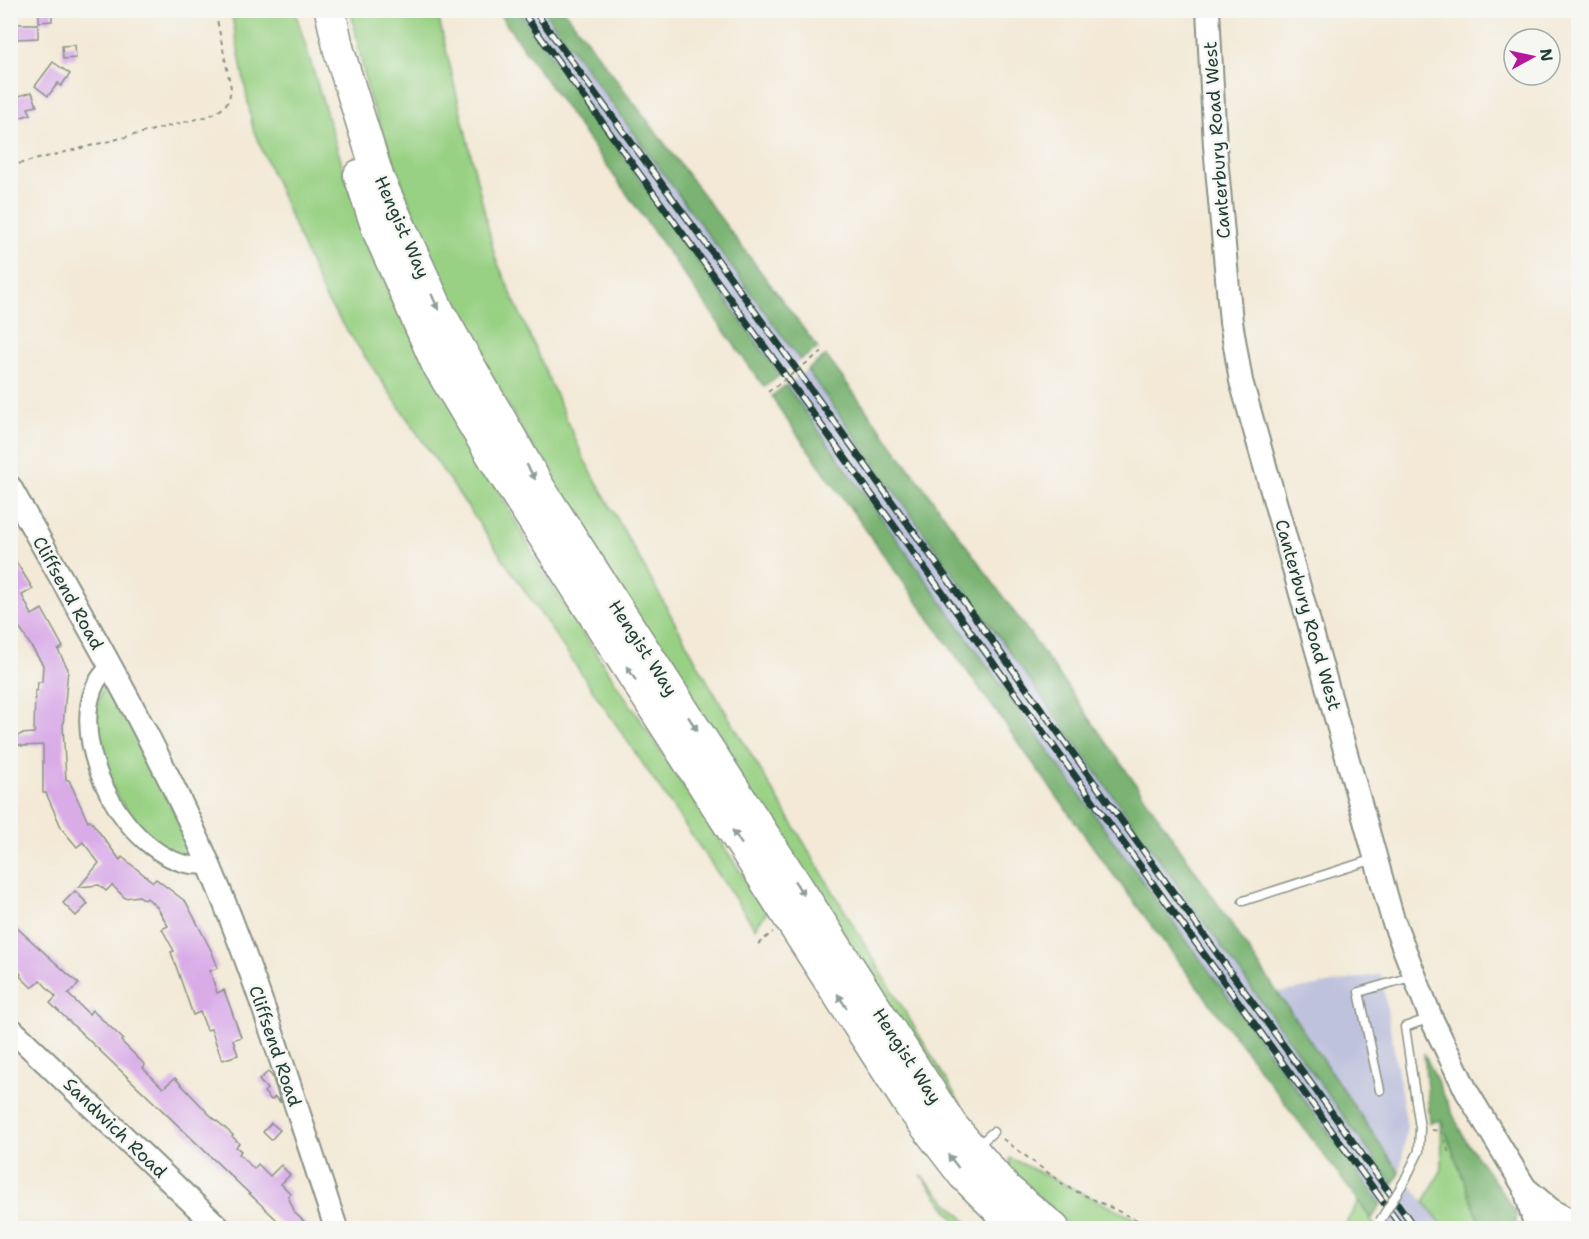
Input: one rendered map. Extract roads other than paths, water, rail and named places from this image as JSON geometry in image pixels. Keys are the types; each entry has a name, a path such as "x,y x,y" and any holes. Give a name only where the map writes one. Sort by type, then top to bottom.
{"highway":[{"name":"Hengist Way","path":"312,10 340,118 378,231 436,363 501,471 909,1105 963,1175 1016,1228"},
{"name":"Hengist Way","path":"330,10 339,51 379,179 440,313 540,488 952,1125 983,1141 1006,1188 1054,1228"}],"street":[{"name":"Canterbury Road West","path":"1208,10 1215,146 1236,356 1393,920 1431,1018 1467,1092 1524,1188 1536,1228"},
{"name":"Cliffsend Road","path":"10,487 169,776 209,865 286,1076 336,1228"},
{"name":"Cliffsend Road","path":"109,667 98,676 90,702 90,735 94,762 107,793 124,822 148,845 174,861 194,867 209,865"},
{"name":"Sandwich Road","path":"10,1028 219,1228"},
{"name":"Canterbury Road West","path":"1524,1188 1565,1223"}],"lane":[{"path":"1243,901 1376,859"},
{"path":"1380,1090 1359,992 1415,976"},
{"path":"1379,1225 1406,1180 1419,1151 1420,1128 1405,1027 1431,1018"}],"railway":[{"path":"521,10 1402,1228"},
{"path":"534,10 712,252 1415,1228"}]}
